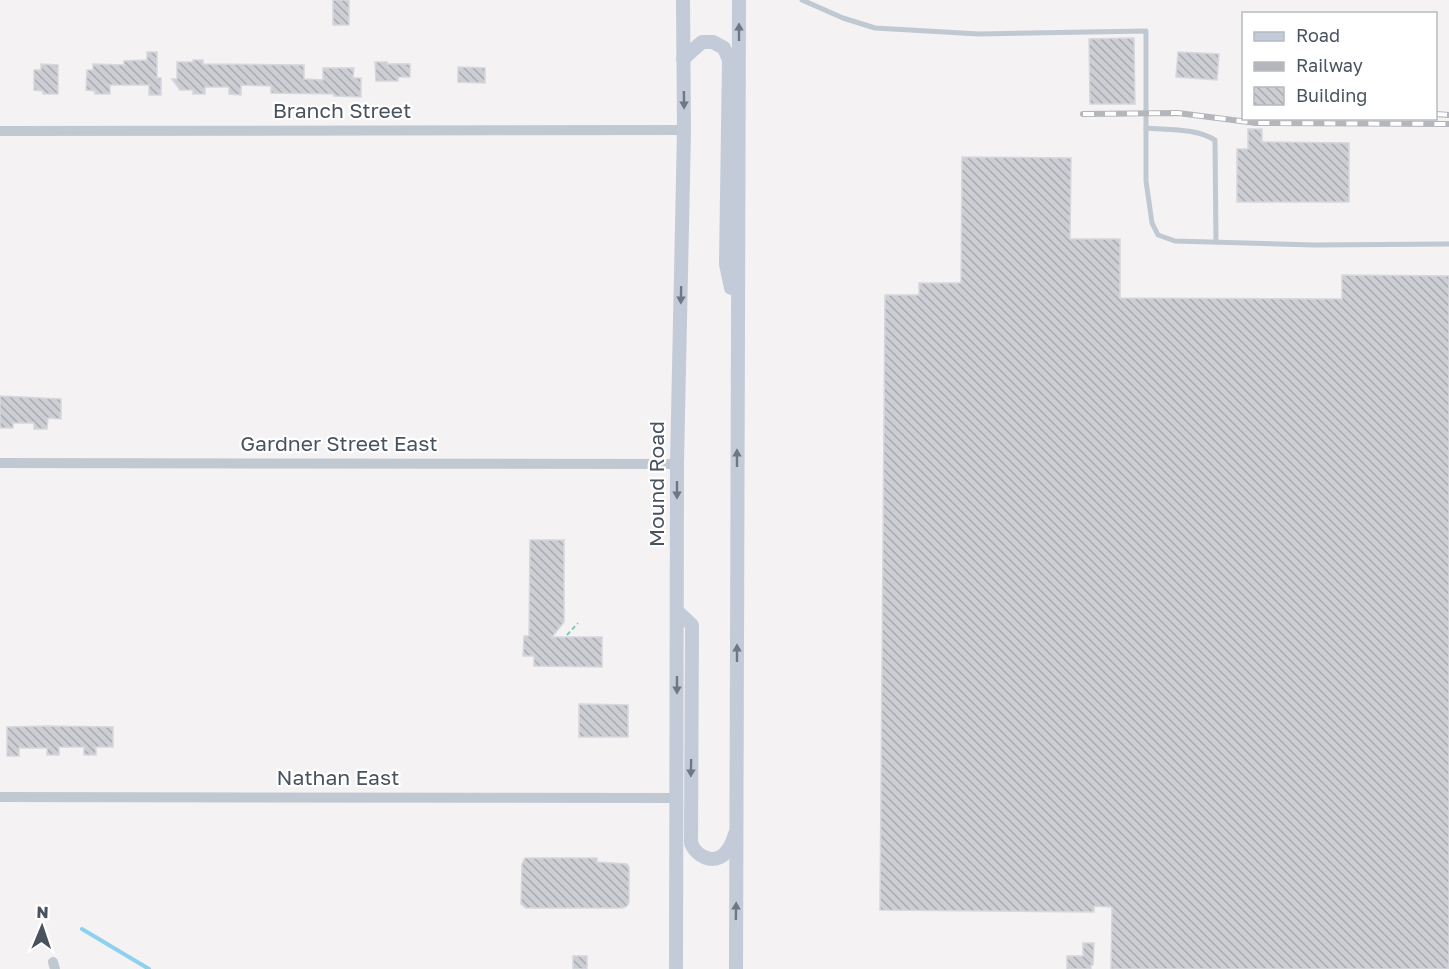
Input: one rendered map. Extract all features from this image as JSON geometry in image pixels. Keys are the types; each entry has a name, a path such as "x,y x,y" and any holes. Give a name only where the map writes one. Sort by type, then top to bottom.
{"main road":[{"name":"Mound Road","path":"676,969 677,464 684,130 683,0"},
{"path":"736,969 739,0"},
{"path":"683,59 702,42 713,42 724,48 729,60 726,264 737,319"},
{"path":"677,611 693,625 691,843 695,852 709,859 718,859 730,847 737,829"}],"street":[{"name":"Branch Street","path":"0,131 684,130"},
{"name":"Gardner Street East","path":"0,463 677,464"},
{"name":"Nathan East","path":"0,797 676,798"}],"lane":[{"path":"802,0 843,18 875,28 979,34 1146,31 1146,181 1152,223 1158,235 1175,241 1314,245 1449,244"},
{"path":"1146,128 1190,131 1215,140 1216,242"}],"path":[{"path":"567,635 578,623"}],"building":[{"path":"333,0 349,0 349,25 333,25"},
{"path":"1134,38 1135,104 1090,104 1089,39"},
{"path":"147,52 157,52 157,78 161,78 161,95 149,95 149,85 110,85 110,94 95,94 95,91 86,90 87,70 93,70 93,64 124,65 124,61 147,60"},
{"path":"1178,52 1219,54 1217,80 1176,77"},
{"path":"193,60 203,60 203,64 304,65 304,79 323,80 323,68 354,68 353,78 361,78 361,97 271,93 271,86 241,85 241,95 229,94 229,87 205,87 205,94 193,94 193,90 180,90 172,79 177,79 177,62 193,62"},
{"path":"375,62 410,64 410,77 398,77 398,81 376,81"},
{"path":"41,64 58,65 58,94 43,94 43,91 34,90 34,70 41,70"},
{"path":"458,67 485,68 485,83 458,82"},
{"path":"1248,129 1262,129 1262,142 1349,143 1349,202 1237,202 1237,149 1248,149"},
{"path":"962,157 1071,158 1070,239 1120,239 1120,298 1342,299 1342,275 1449,276 1449,969 1111,969 1112,907 1094,906 1094,912 880,910 885,295 919,295 919,283 961,283"},
{"path":"0,396 61,399 61,419 48,418 47,429 34,429 34,423 13,423 13,428 0,428"},
{"path":"530,540 564,540 564,622 552,637 602,637 602,667 534,666 534,656 523,656 524,636 529,636"},
{"path":"579,704 628,705 628,737 579,737"},
{"path":"7,727 113,727 113,747 96,747 96,755 84,755 84,747 59,747 59,755 47,755 47,748 19,748 19,756 7,756"},
{"path":"525,858 597,858 597,862 627,864 629,867 629,902 623,908 526,908 521,904 522,864"},
{"path":"1083,943 1094,943 1091,969 1067,969 1067,956 1083,956"},
{"path":"573,956 587,956 587,969 573,969"}],"waterway":[{"path":"82,929 149,969"}],"railway":[{"path":"1083,114 1178,113 1256,123 1449,124"},
{"path":"1437,114 1449,115"}]}
